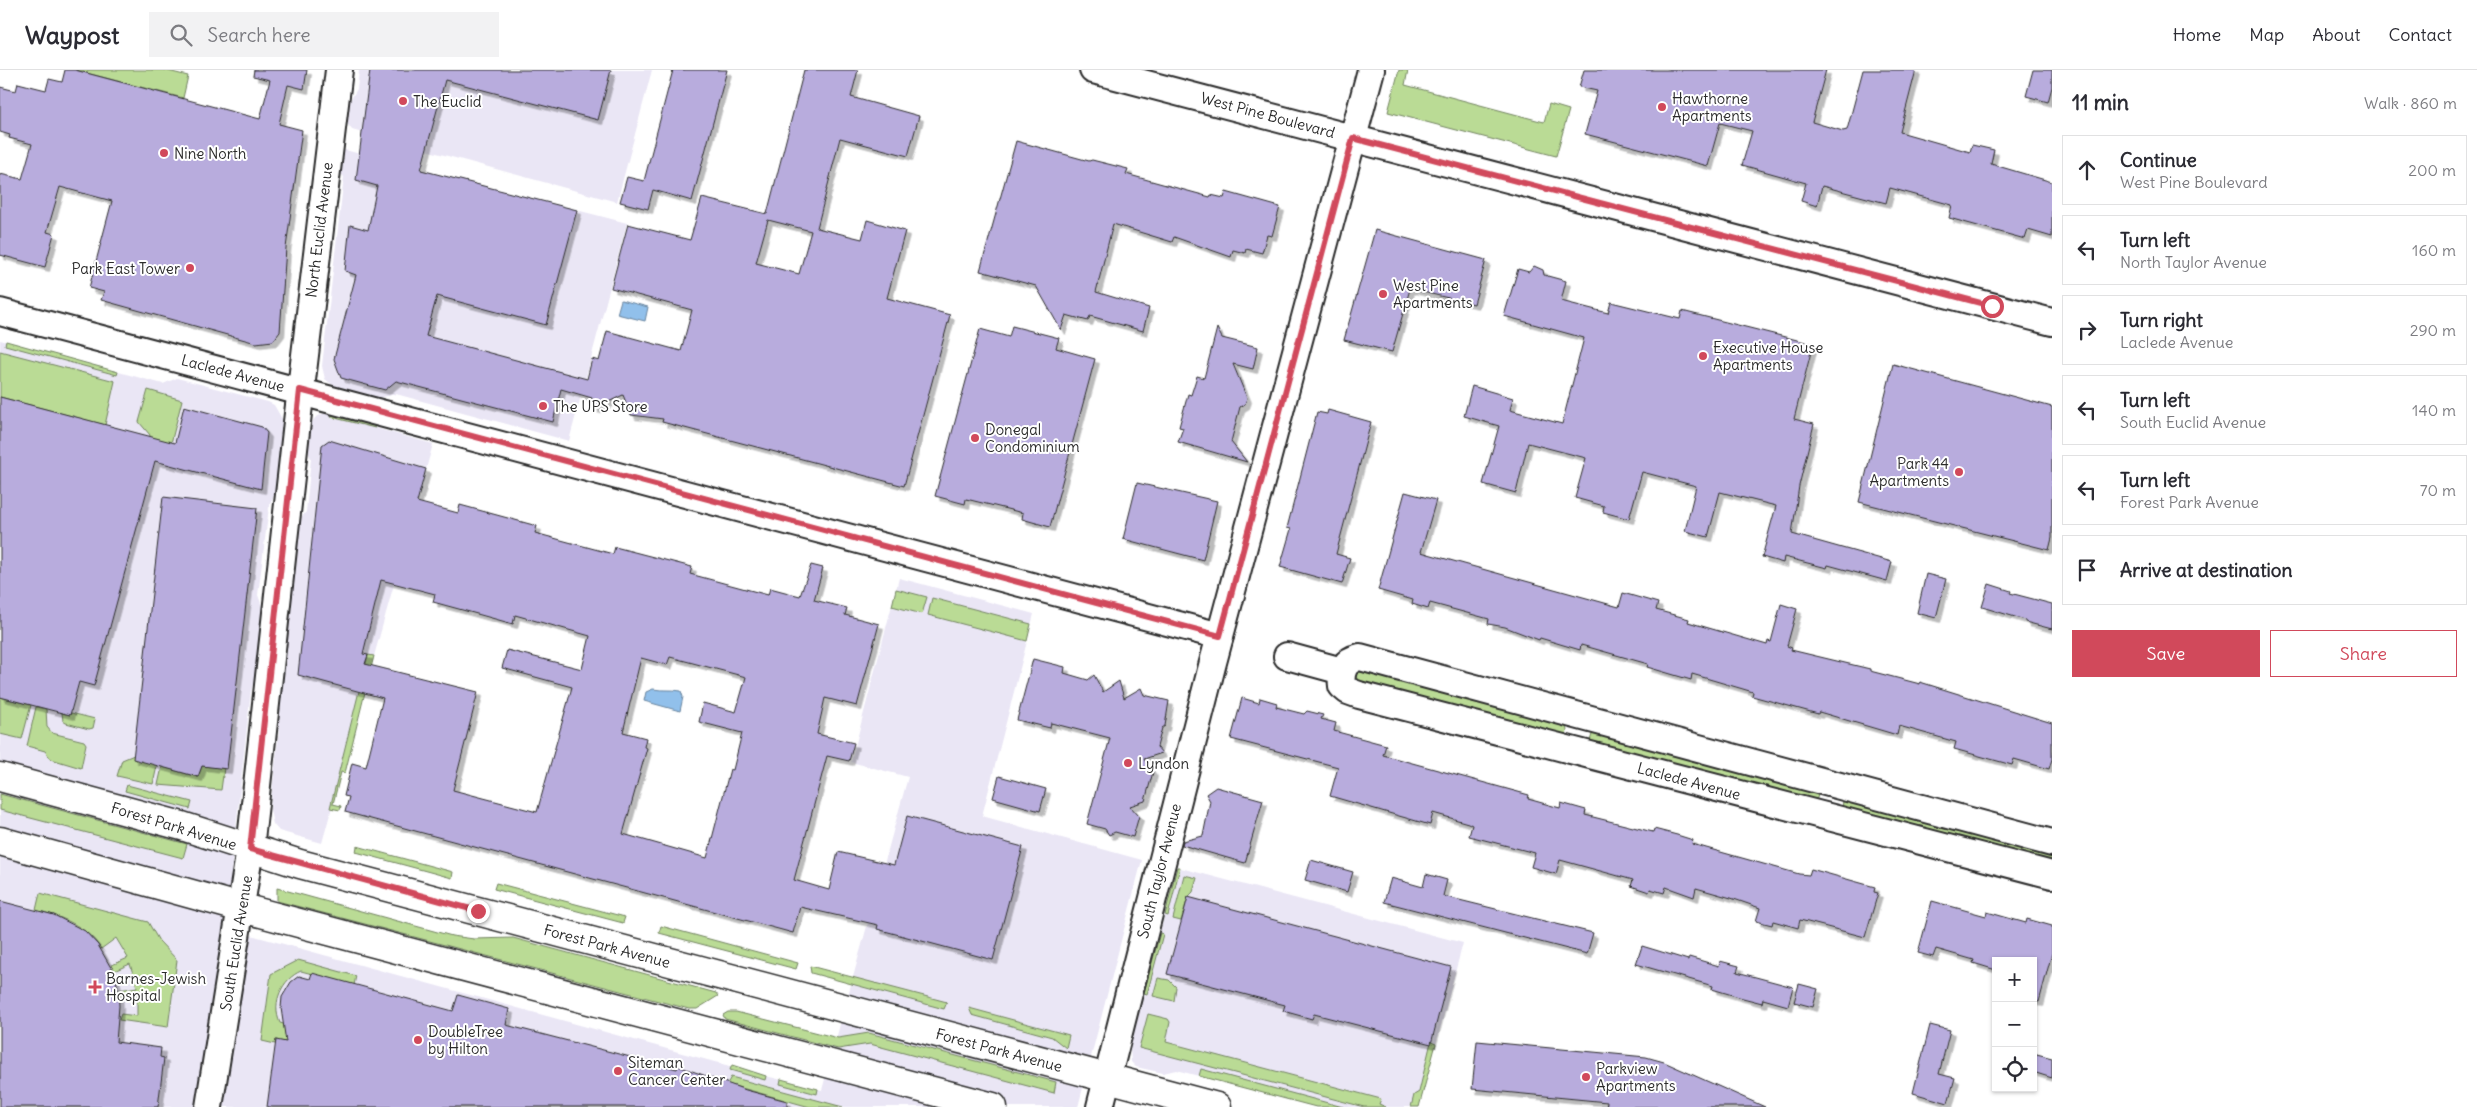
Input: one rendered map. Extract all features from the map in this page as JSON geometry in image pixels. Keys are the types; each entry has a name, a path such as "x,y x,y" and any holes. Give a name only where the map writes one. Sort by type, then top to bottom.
{"main road":[{"name":"Forest Park Avenue","path":"0,777 182,826 250,849 1217,1107"},
{"path":"0,841 242,908 993,1107"}],"street":[{"name":"North Euclid Avenue","path":"300,390 338,70"},
{"name":"West Pine Boulevard","path":"1093,70 2052,322"},
{"name":"South Taylor Avenue","path":"1100,1107 1220,636 1371,70"},
{"name":"Laclede Avenue","path":"0,312 300,390 1220,636"},
{"name":"South Euclid Avenue","path":"209,1107 250,849 300,390"},
{"path":"1287,656 1342,671 1345,664 1352,659 1360,657 2052,843"},
{"name":"Laclede Avenue","path":"1342,671 1342,686 1358,695 2052,875"}],"shaded area":[{"path":"359,70 652,70 617,202 352,130 347,123 349,102 357,89"},
{"path":"345,150 627,223 569,441 396,394 379,398 334,386 325,379 322,366 344,177 337,169 342,151"},
{"path":"0,340 163,384 177,378 268,402 274,405 282,419 276,490 269,507 258,595 263,609 256,675 251,690 225,928 766,1076 822,1090 908,777 851,762 899,578 1034,614 982,816 1142,860 1078,1107 0,1107"},
{"path":"326,412 372,422 375,428 433,444 322,843 279,831 273,824 270,809 279,732 277,685 298,521 306,512 311,458 307,450 308,428 315,418"},
{"path":"1177,867 1463,943 1419,1107 1316,1107 1176,1070 1163,1073 1136,1067 1131,1062 1130,1047"}],"green space":[{"path":"75,70 164,70 188,76 183,98"},
{"path":"1399,70 1408,70 1405,85 1544,122 1549,104 1569,110 1556,156 1388,112"},
{"path":"6,341 118,372 117,375 5,345"},
{"path":"0,351 115,381 105,425 0,397"},
{"path":"148,390 182,400 167,459 145,453 150,435 139,422"},
{"path":"333,411 372,422 375,428 331,417"},
{"path":"896,589 927,597 922,614 892,606"},
{"path":"932,598 1031,624 1027,641 928,615"},
{"path":"368,655 374,656 345,773 341,772 333,804 341,806 340,810 330,808"},
{"path":"1356,669 1566,722 1567,732 1564,736 1361,685 1353,680"},
{"path":"0,697 31,705 22,739 0,734"},
{"path":"36,707 46,709 47,727 52,733 84,741 86,744 81,768 51,759 45,751 27,746"},
{"path":"62,713 70,715 71,713 95,719 93,728 89,729 66,723 63,721"},
{"path":"1593,731 1817,789 1818,795 1816,801 1592,746 1590,741"},
{"path":"134,755 157,766 153,784 117,776 122,760"},
{"path":"202,766 224,768 221,790 158,785 162,767 198,777"},
{"path":"127,785 192,802 190,809 125,791"},
{"path":"0,794 187,844 183,858 0,810"},
{"path":"1843,800 2052,849 2052,869 1842,811"},
{"path":"357,846 453,872 452,878 356,852"},
{"path":"1177,867 1180,867 1168,916 1165,915"},
{"path":"1184,875 1197,878 1193,892 1188,897 1181,921 1173,919"},
{"path":"496,883 625,917 623,923 494,889"},
{"path":"277,888 452,936 474,939 513,938 716,993 718,996 697,1009 689,1009 277,901"},
{"path":"40,893 148,922 159,941 177,960 168,1027 119,1020 121,1014 137,1016 137,994 120,996 119,990 137,987 130,964 114,971 112,965 128,958 116,938 101,949 81,928 54,915 36,910"},
{"path":"661,926 798,963 796,969 659,933"},
{"path":"1160,933 1163,934 1147,994 1144,993"},
{"path":"298,960 356,976 354,985 301,971 294,975 280,992 277,1008 280,1023 297,1028 292,1044 276,1040 275,1044 262,1041 271,974"},
{"path":"810,966 947,1002 944,1009 811,973"},
{"path":"1158,978 1169,980 1176,987 1174,1001 1153,996"},
{"path":"969,1008 1069,1035 1066,1048 1052,1037 972,1015"},
{"path":"728,1012 736,1012 838,1038 869,1033 1056,1082 1054,1093 870,1044 838,1049 725,1019 723,1015"},
{"path":"1148,1014 1168,1019 1170,1022 1166,1042 1381,1099 1379,1104 1386,1107 1364,1107 1139,1048"},
{"path":"1431,1042 1436,1044 1419,1107 1411,1107 1414,1095 1419,1092"},
{"path":"732,1065 766,1076 765,1080 730,1070"},
{"path":"1201,1069 1343,1107 1316,1107 1199,1076"},
{"path":"731,1077 843,1107 810,1107 727,1084"},
{"path":"781,1079 818,1089 817,1094 780,1084"}],"water":[{"path":"621,300 648,307 645,321 617,314"},
{"path":"653,689 681,691 683,697 680,711 644,701 646,692"}],"building":[{"path":"65,70 75,70 260,119 270,80 253,76 254,70 307,70 304,89 288,85 279,124 302,130 286,248 280,332 273,341 256,343 101,300 104,292 89,288 112,201 60,187 47,232 54,234 45,267 0,255 0,174 22,179 32,144 9,138 10,135 0,132 0,87 16,91 18,83 46,90 49,79 62,82"},
{"path":"370,70 611,70 598,120 445,80 421,170 577,210 546,325 437,296 426,336 587,379 592,359 599,361 607,331 681,351 692,310 611,288 628,224 690,240 702,198 767,214 804,70 858,70 851,97 919,116 908,156 840,138 817,228 862,239 867,220 905,231 887,298 950,315 904,486 662,422 663,419 631,415 623,395 594,409 592,398 561,389 553,422 396,381 385,390 341,378 334,359 356,275 345,271 350,225 368,230 377,186 356,180","holes":["768,220 811,231 799,274 756,263"]},
{"path":"673,70 727,70 692,201 653,190 648,209 620,202 627,177 644,181"},
{"path":"1584,70 1826,70 1812,122 1843,131 1847,130 1863,70 1916,70 1900,132 1970,152 1972,145 1994,150 1991,164 2052,182 2052,237 2028,230 2025,239 1949,218 1952,205 1890,188 1886,203 1822,186 1817,206 1801,201 1806,183 1742,165 1752,131 1720,123 1708,166 1585,134 1597,91 1579,87"},
{"path":"2033,70 2052,70 2052,87 2048,102 2026,96"},
{"path":"1016,141 1089,161 1092,160 1128,169 1126,174 1210,197 1211,195 1224,198 1226,192 1280,207 1272,236 1267,235 1262,253 1246,249 1245,253 1233,250 1231,257 1174,237 1172,242 1113,224 1096,292 1149,308 1143,331 1090,316 1088,321 1066,315 1061,330 1036,286 980,271"},
{"name":"West Pine Apartments","path":"1375,230 1486,260 1474,304 1410,289 1392,352 1344,340"},
{"path":"1534,266 1543,270 1544,275 1566,281 1561,301 1608,313 1611,302 1680,319 1682,311 1813,344 1794,419 1814,424 1799,486 1792,534 1892,562 1887,581 1828,565 1827,568 1784,557 1783,563 1762,557 1776,506 1720,492 1708,537 1685,531 1696,486 1642,472 1629,519 1603,512 1604,506 1575,498 1586,458 1528,443 1516,493 1483,484 1499,426 1464,416 1472,386 1513,398 1510,410 1562,424 1584,338 1504,316 1518,269 1529,272"},
{"name":"Donegal Condominium","path":"1012,326 1059,338 1056,348 1095,359 1050,527 1022,519 1023,513 966,499 965,504 935,496 980,329 1009,337"},
{"path":"1217,328 1222,338 1258,347 1253,369 1233,364 1247,398 1245,404 1240,407 1231,442 1247,462 1178,442 1183,428 1179,427 1188,394 1191,395 1197,376 1204,378"},
{"name":"Park 44 Apartments","path":"1893,364 2052,407 2052,538 2049,550 1859,502"},
{"path":"0,397 175,443 184,406 262,427 267,433 261,489 155,461 94,686 79,682 70,715 0,697"},
{"path":"1328,410 1371,422 1336,554 1350,558 1342,584 1280,567 1291,529 1287,528 1317,412 1327,414"},
{"path":"329,440 426,469 417,502 458,513 460,505 537,526 535,533 613,554 615,547 692,567 690,574 768,595 770,588 800,596 811,565 823,568 814,600 847,608 845,615 879,624 857,706 825,698 817,734 854,743 849,761 827,756 794,880 829,890 838,852 894,865 907,816 1023,847 993,960 877,929 878,925 800,907 793,933 345,812 349,797 344,796 352,763 366,767 383,698 298,675 322,445","holes":["381,580 435,594 433,602 513,624 515,615 590,636 582,669 507,650 502,668 572,687 537,812 453,790 478,692 365,664 368,655 363,654","670,657 746,677 736,712 703,703 699,722 742,733 733,770 730,769 707,858 623,834 647,748 644,747 646,738 623,732 641,658 667,665"]},
{"path":"1137,483 1217,501 1203,560 1123,539"},
{"path":"1405,492 1436,500 1421,552 1619,607 1623,593 1658,603 1656,610 1689,619 1688,622 1767,645 1768,641 1771,642 1781,604 1797,609 1787,646 1792,648 1791,650 1870,669 1870,671 1920,684 1920,682 2052,723 2052,759 2049,769 2014,759 2012,765 1954,749 1956,742 1899,726 1897,735 1819,712 1818,714 1752,696 1753,692 1692,674 1691,680 1647,667 1648,664 1581,645 1580,650 1540,638 1539,640 1505,627 1488,624 1489,619 1430,603 1428,609 1412,604 1413,600 1378,590"},
{"path":"163,497 257,508 227,769 202,766 198,777 133,759"},
{"path":"1926,574 1946,579 1936,618 1917,613"},
{"path":"1989,584 2011,591 2010,593 2052,604 2052,629 1982,607"},
{"name":"Lyndon","path":"1033,659 1065,667 1064,673 1088,680 1094,675 1103,692 1119,681 1124,698 1141,688 1144,695 1169,701 1165,726 1162,728 1157,747 1162,753 1144,759 1153,772 1145,801 1130,806 1139,816 1133,837 1115,832 1109,835 1105,829 1087,824 1110,738 1051,723 1050,728 1017,720"},
{"path":"1242,698 1259,703 1260,698 1277,703 1276,707 1304,714 1307,711 1323,715 1321,719 1336,723 1334,731 1386,745 1383,755 1529,795 1528,799 1560,808 1561,803 1586,810 1585,815 1653,832 1654,829 1677,835 1693,840 1692,844 1799,874 1809,875 1811,869 1875,887 1874,892 1878,893 1865,937 1800,920 1798,928 1773,921 1772,925 1756,921 1760,908 1731,898 1696,888 1694,897 1666,887 1664,893 1650,889 1649,892 1631,886 1633,880 1560,860 1556,874 1531,867 1535,853 1469,836 1472,825 1468,823 1433,813 1430,825 1330,796 1338,767 1231,739"},
{"path":"999,776 1046,789 1040,811 993,798"},
{"path":"1216,787 1263,800 1245,863 1182,845 1183,841 1203,836 1210,801 1206,794"},
{"path":"1311,860 1353,872 1347,892 1305,880"},
{"path":"1426,874 1447,880 1443,896 1593,933 1587,954 1384,902 1391,878 1423,887"},
{"path":"1188,897 1451,967 1431,1044 1314,1014 1312,1019 1283,1011 1285,1005 1167,974"},
{"name":"Barnes-Jewish Hospital","path":"0,901 54,915 85,931 98,945 114,973 118,988 119,1006 116,1042 161,1048 160,1057 164,1058 158,1107 0,1107"},
{"path":"1932,901 1986,916 1987,912 2026,923 2027,919 2052,926 2052,953 2039,1002 2037,1002 2037,957 1992,957 1992,969 1973,963 1974,960 1936,949 1933,957 1918,953"},
{"path":"1642,946 1688,960 1689,957 1719,966 1720,961 1739,966 1737,972 1793,987 1788,1006 1763,999 1762,1003 1739,997 1712,989 1713,986 1636,964"},
{"path":"312,973 453,1011 458,995 509,1009 506,1025 677,1069 678,1066 746,1090 787,1101 787,1107 267,1107 276,1040 286,1042 281,1008 282,997 291,982 299,976 310,979"},
{"path":"1799,984 1818,989 1813,1007 1794,1002"},
{"path":"1930,1025 1950,1030 1939,1074 1955,1078 1948,1103 1913,1093"},
{"name":"Parkview Apartments","path":"1477,1041 1646,1057 1664,1062 1765,1107 1606,1107 1607,1102 1472,1089"},
{"path":"2037,1054 2052,1058 2052,1078 2037,1073"}],"place":[{"name":"The Euclid","path":"403,101"},
{"name":"Hawthorne Apartments","path":"1662,107"},
{"name":"Nine North","path":"164,153"},
{"name":"Park East Tower","path":"190,268"},
{"name":"West Pine Apartments","path":"1383,294"},
{"name":"Executive House Apartments","path":"1703,356"},
{"name":"The UPS Store","path":"543,406"},
{"name":"Donegal Condominium","path":"975,438"},
{"name":"Park 44 Apartments","path":"1959,472"},
{"name":"Lyndon","path":"1128,763"},
{"name":"Barnes-Jewish Hospital","path":"95,987"},
{"name":"DoubleTree by Hilton","path":"418,1040"},
{"name":"Siteman Cancer Center","path":"618,1071"},
{"name":"Parkview Apartments","path":"1586,1077"}],"route":[{"path":"478,911 250,849 300,390 1220,636 1353,138 1992,306"}]}
